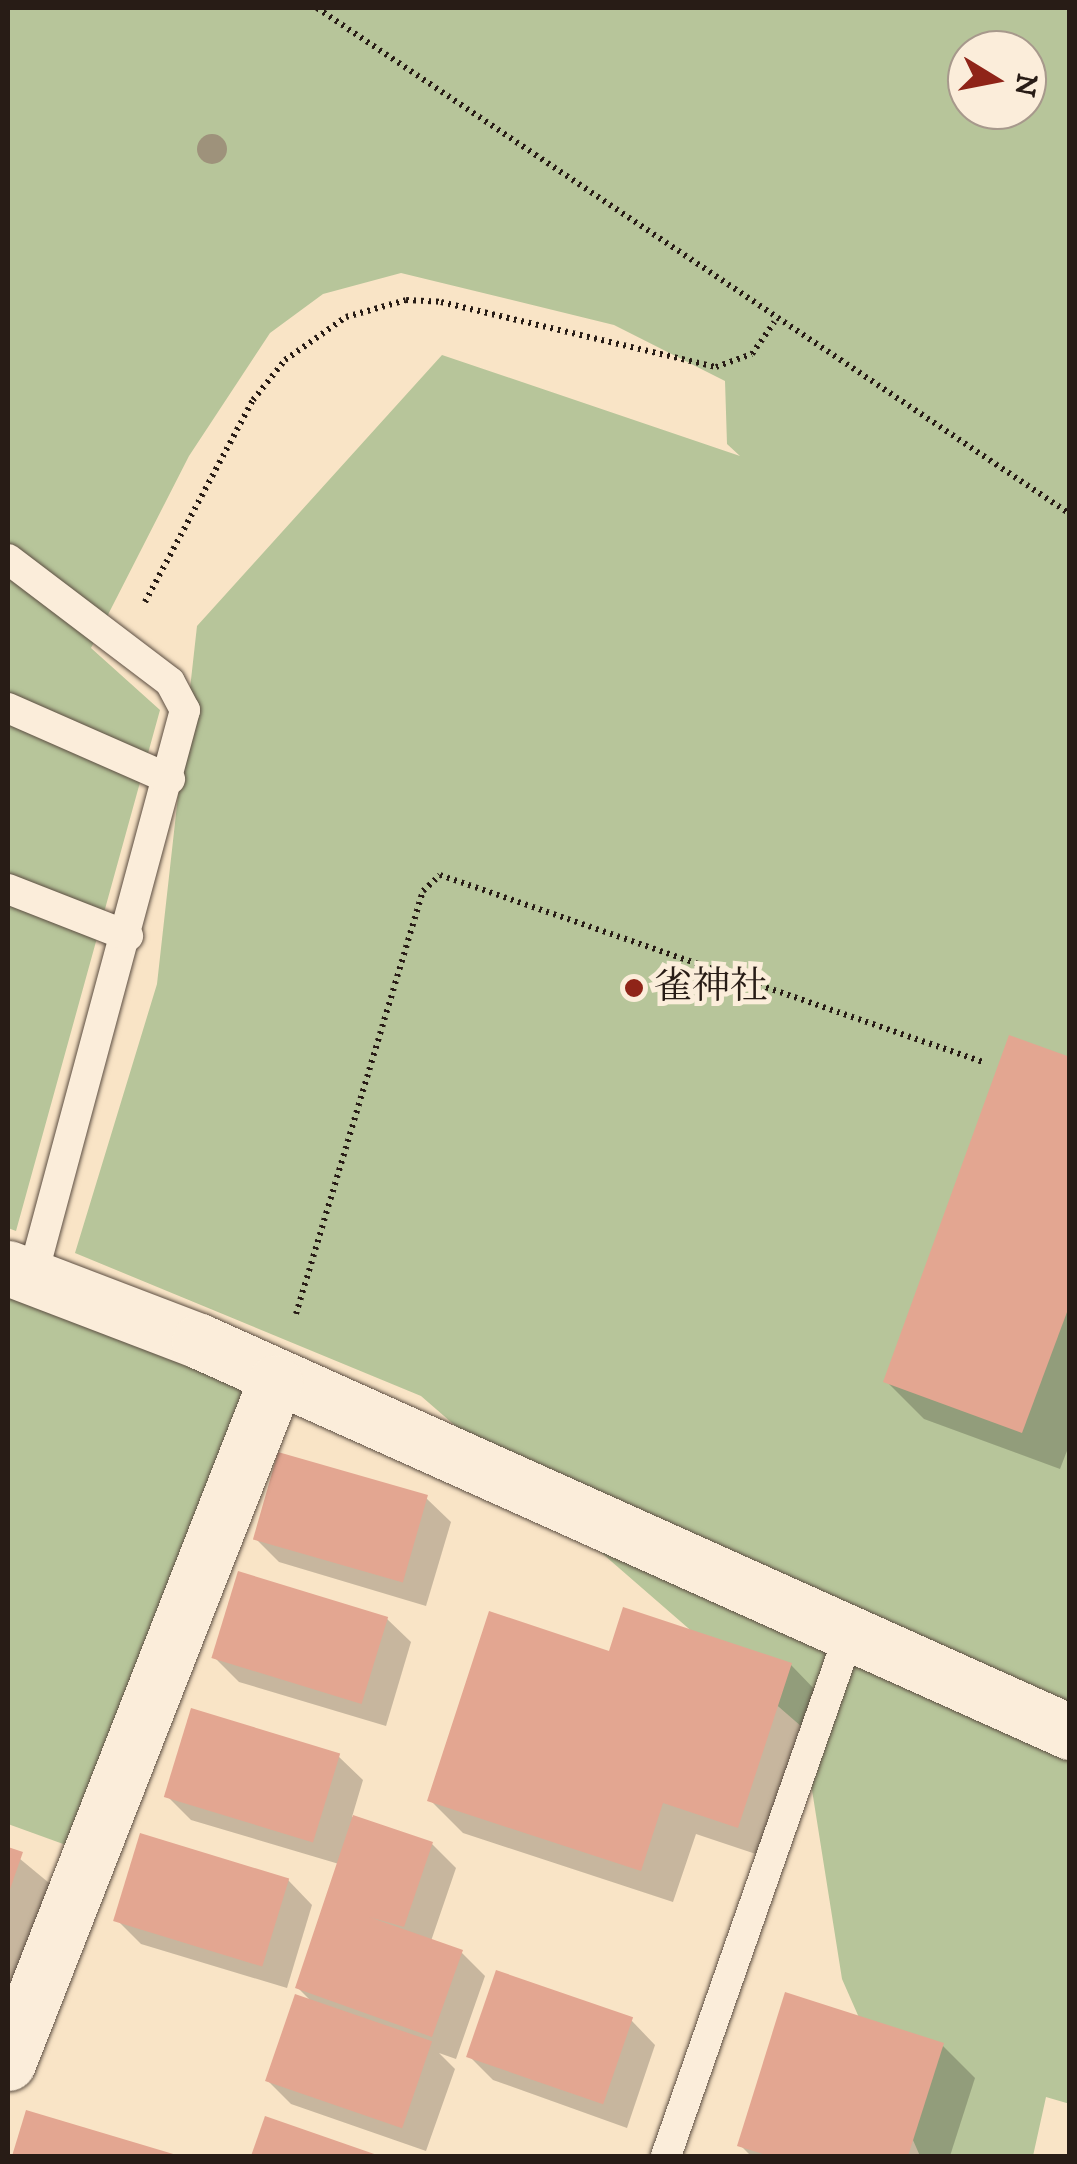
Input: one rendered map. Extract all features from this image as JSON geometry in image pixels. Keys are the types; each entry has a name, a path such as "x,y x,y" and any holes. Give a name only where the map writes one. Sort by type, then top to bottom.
{"street":[{"path":"20,1273 198,1341 275,1382 1070,1732"},
{"path":"8,2063 275,1382"}],"lane":[{"path":"8,559 170,682 186,710 128,936 20,1273"},
{"path":"8,708 170,779"},
{"path":"8,889 128,936"},
{"path":"666,2156 849,1635"}],"path":[{"path":"317,8 774,322 1070,514"},
{"path":"122,644 253,400 285,360 346,317 406,300 441,302 716,367 752,354 774,322"},
{"path":"275,1382 423,892 440,875 986,1064"}],"green space":[{"path":"8,8 1069,8 1070,2104 1046,2097 1033,2156 920,2156 842,1979 802,1727 421,1396 75,1253 157,984 197,626 442,355 740,456 727,444 725,381 614,325 401,273 323,294 270,333 189,456 91,648 160,710 16,1231 8,1228"},
{"path":"8,1290 249,1378 77,1849 8,1824"}],"building":[{"path":"1009,1035 1070,1057 1070,1304 1022,1433 883,1382"},
{"path":"278,1452 428,1495 403,1582 253,1539"},
{"path":"238,1571 388,1617 362,1704 211,1658"},
{"path":"623,1607 792,1663 738,1828 663,1803 641,1871 427,1801 489,1611 609,1651"},
{"path":"191,1708 340,1754 313,1843 164,1797"},
{"path":"353,1815 433,1842 404,1927 369,1917 463,1950 432,2037 295,1988"},
{"path":"140,1833 289,1879 262,1967 113,1921"},
{"path":"8,1847 23,1852 8,1895"},
{"path":"496,1970 633,2017 603,2104 466,2057"},
{"path":"785,1992 944,2043 908,2156 770,2156 737,2146"},
{"path":"295,1994 432,2041 402,2128 265,2081"},
{"path":"26,2110 180,2156 12,2156"},
{"path":"265,2116 380,2156 251,2156"}],"place":[{"name":"雀神社","path":"634,988"}]}
